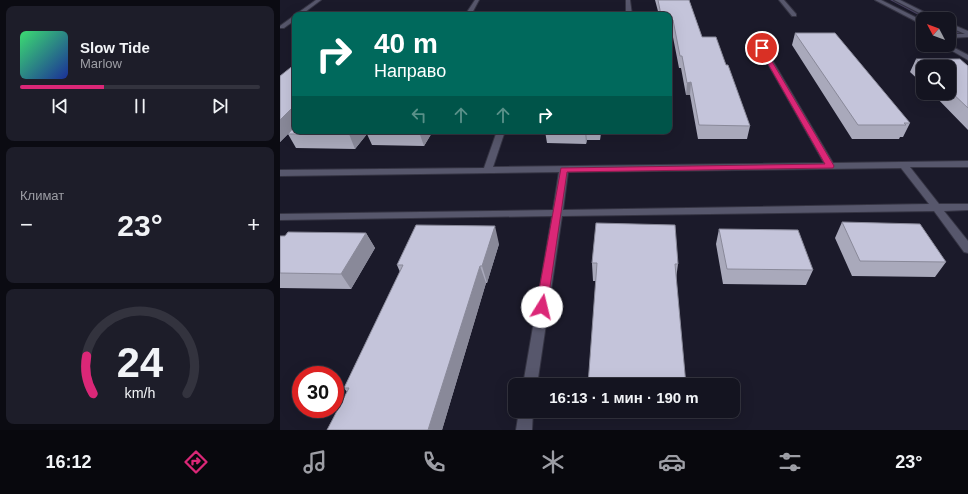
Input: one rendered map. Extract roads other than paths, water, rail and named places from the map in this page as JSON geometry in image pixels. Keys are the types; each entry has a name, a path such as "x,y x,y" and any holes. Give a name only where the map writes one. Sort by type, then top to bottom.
{"street":[{"path":"302,12 319,0"},
{"path":"470,12 477,0"},
{"path":"628,0 629,12"},
{"path":"781,0 794,15"},
{"path":"877,0 916,20"},
{"path":"896,0 920,12"},
{"path":"282,26 292,19"},
{"path":"956,28 968,33 967,36 956,36"},
{"path":"762,48 830,166"},
{"path":"956,51 968,58"},
{"path":"487,171 500,134"},
{"path":"280,173 968,164"},
{"path":"904,165 968,249"},
{"path":"531,378 564,170"},
{"path":"280,217 968,207"},
{"path":"524,430 525,418"}],"waterway":[{"path":"892,0 916,12"}]}
